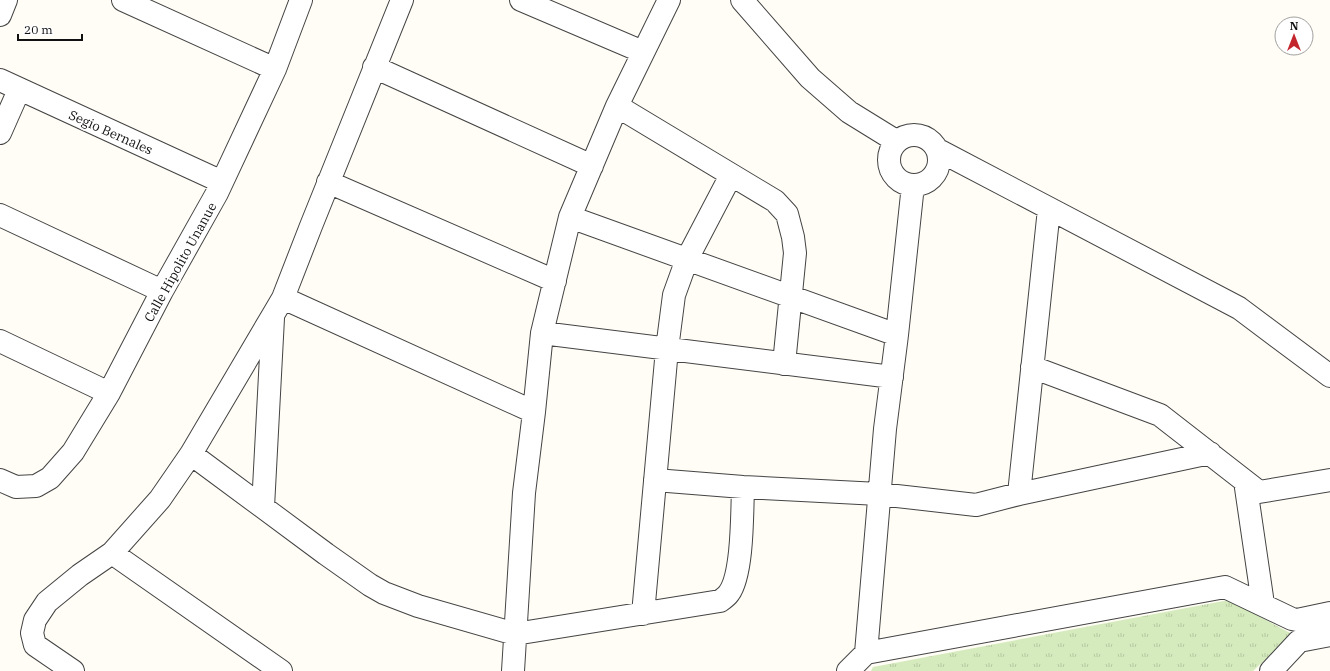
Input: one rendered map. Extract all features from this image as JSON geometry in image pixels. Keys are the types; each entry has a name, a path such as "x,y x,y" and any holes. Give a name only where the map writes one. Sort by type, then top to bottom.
{"street":[{"path":"0,15 6,0"},
{"path":"123,0 275,69"},
{"name":"Calle Hipolito Unanue","path":"8,483 36,486 50,478 73,452 109,393 162,291 222,182 275,69 301,0"},
{"path":"73,671 35,645 32,633 35,620 48,602 80,575 112,553 160,499 191,454 278,307 402,0"},
{"path":"521,0 643,52"},
{"path":"513,671 524,493 542,333 570,217 617,106 669,0"},
{"path":"742,0 810,78 849,112 896,141"},
{"path":"374,67 592,166"},
{"name":"Segio Bernales","path":"0,80 222,182"},
{"path":"0,133 19,90"},
{"path":"617,106 775,201 787,214 793,237 795,253 792,297 784,364"},
{"path":"911,134 920,135 934,143 938,150 938,167 929,180 921,184 913,185 905,183 897,179 892,172 888,156 896,141 903,136 911,134"},
{"path":"938,150 1239,308 1330,376"},
{"path":"643,614 666,349 674,295 687,259 731,175"},
{"path":"328,182 555,281"},
{"path":"866,653 885,429 897,335 913,185"},
{"path":"1019,494 1049,209"},
{"path":"0,215 162,291"},
{"path":"570,217 897,335"},
{"path":"278,307 534,412"},
{"path":"263,507 278,307"},
{"path":"542,333 892,377"},
{"path":"0,341 109,393"},
{"path":"1032,367 1160,415 1259,492 1330,480"},
{"path":"655,480 743,487 879,494 976,505 1019,494 1210,453"},
{"path":"191,454 332,558 384,593 418,606 515,634 720,601 729,593 735,579 740,555 743,487"},
{"path":"1245,481 1263,604"},
{"path":"112,553 281,671"},
{"path":"848,671 866,653 1225,586 1292,619 1297,620 1330,613"},
{"path":"1271,671 1299,641 1330,635"}],"green space":[{"path":"1229,600 1292,634 1253,671 871,671 873,667"}]}
